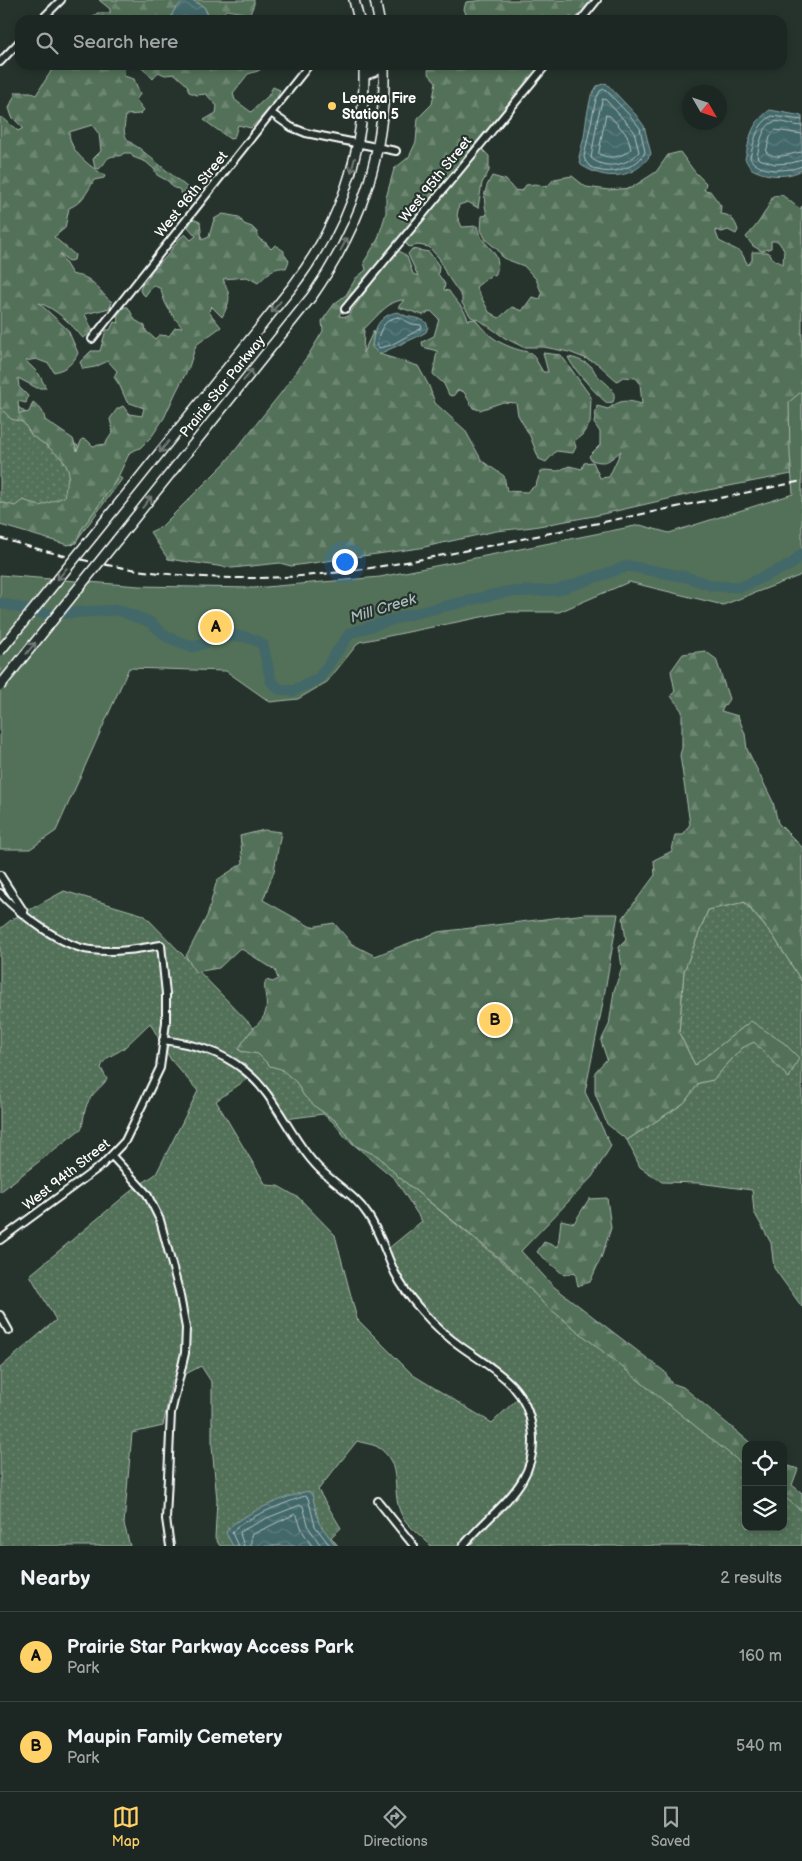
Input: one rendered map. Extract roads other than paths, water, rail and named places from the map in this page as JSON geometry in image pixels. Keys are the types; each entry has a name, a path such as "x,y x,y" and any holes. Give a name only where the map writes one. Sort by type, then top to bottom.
{"main road":[{"path":"354,0 358,15"},
{"path":"375,0 378,15"},
{"name":"Prairie Star Parkway","path":"0,651 303,273 322,242 341,203 354,165 362,122 364,70"},
{"path":"364,75 377,70"},
{"name":"Prairie Star Parkway","path":"0,686 322,282 339,254 359,213 373,172 384,110 384,70"}],"street":[{"path":"46,15 61,0"},
{"path":"585,15 597,0"},
{"path":"0,62 15,46"},
{"name":"West 96th Street","path":"92,339 305,70"},
{"name":"West 95th Street","path":"345,309 542,70"},
{"path":"272,113 299,130 314,135 396,151"},
{"path":"0,875 20,909 29,919"},
{"path":"0,893 16,910 29,919"},
{"name":"West 94th Street","path":"0,1240 112,1156 125,1141 160,1068 166,1022 166,994 161,945 115,952 89,950 54,936 29,919"},
{"path":"164,1040 208,1049 251,1076 271,1100 313,1163 363,1207 371,1219 396,1274 417,1306 451,1339 499,1372 520,1395 529,1414 533,1438 533,1451 526,1475 512,1496 463,1546"},
{"path":"112,1156 147,1194 160,1220 177,1283 186,1328 184,1354 171,1413 166,1519 170,1546"},
{"path":"0,1316 9,1332"},
{"path":"378,1501 414,1546"}],"water":[{"path":"184,0 192,0 204,7 208,15 173,15"},
{"path":"606,83 644,126 651,154 636,169 619,175 600,174 590,170 581,165 579,157 591,96 597,86"},
{"path":"770,110 802,116 802,170 796,173 784,175 764,174 752,169 745,159 755,126 763,115"},
{"path":"398,312 426,322 428,327 426,332 379,354 372,347 378,324 386,316"},
{"path":"309,1491 312,1494 319,1523 336,1546 233,1546 226,1533 238,1520 277,1501"}],"waterway":[{"name":"Mill Creek","path":"0,603 47,614 118,610 150,622 167,637 193,647 220,638 246,637 263,645 271,681 279,689 293,691 319,678 350,633 404,616 505,592 558,590 628,566 686,577 713,586 741,587 792,564 802,554"}],"railway":[{"path":"0,538 92,562 186,576 250,578 317,575 418,560 802,481"}],"place":[{"name":"Lenexa Fire Station 5","path":"332,106"},
{"name":"Prairie Star Parkway Access Park","path":"216,627"},
{"name":"Maupin Family Cemetery","path":"495,1020"}]}
